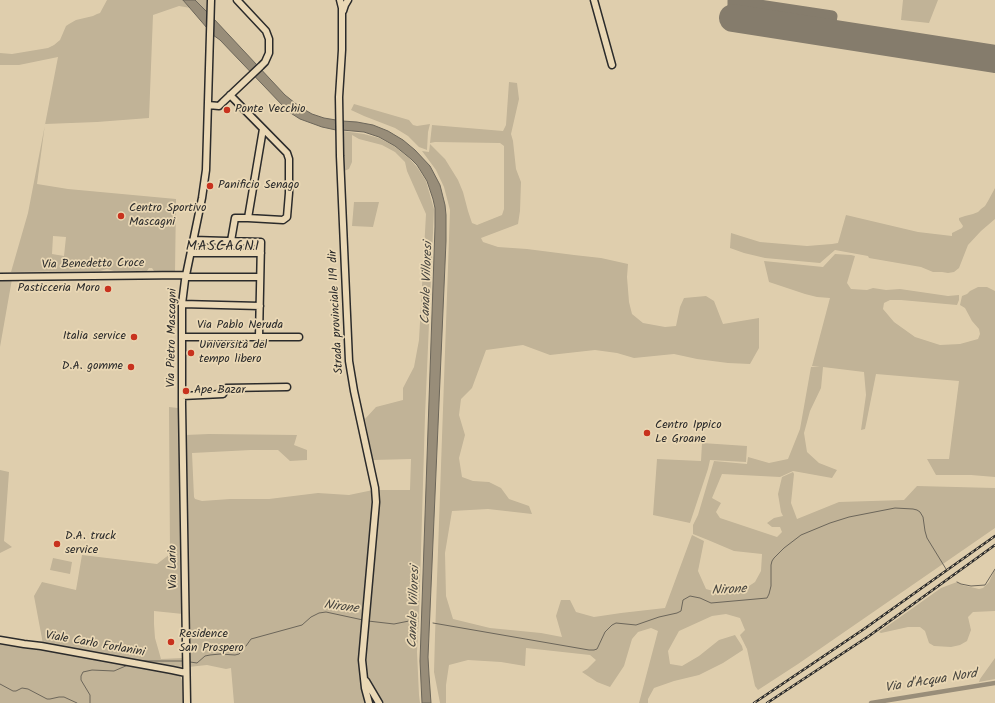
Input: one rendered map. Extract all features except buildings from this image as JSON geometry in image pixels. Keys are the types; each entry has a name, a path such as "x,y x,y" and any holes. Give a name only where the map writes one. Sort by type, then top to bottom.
{"street":[{"name":"Via Pietro Mascagni","path":"183,430 182,304 190,253 205,179 211,0"},
{"path":"208,105 219,106 262,66 269,52 270,43 268,35 237,0"},
{"name":"Strada provinciale 119 dir","path":"340,0 342,8 342,50 339,106 341,196 349,361 375,488 376,502 362,660 365,688 369,703"},
{"name":"Strada provinciale 119 dir","path":"342,14 348,0"},
{"path":"594,0 612,65"},
{"path":"230,96 284,149 288,155 289,193 287,217 285,219 235,218 231,241"},
{"path":"248,218 263,129"},
{"path":"193,240 261,242 259,337"},
{"path":"190,253 261,253"},
{"name":"Via Benedetto Croce","path":"0,277 260,277"},
{"path":"182,304 260,306"},
{"name":"Via Pablo Neruda","path":"182,337 299,337"},
{"path":"182,396 223,394 226,388 287,387"},
{"name":"Via Lario","path":"183,430 187,703"},
{"name":"Viale Carlo Forlanini","path":"0,640 186,673"},
{"name":"Strada provinciale 119 dir","path":"365,678 379,703"}],"shaded area":[{"path":"107,0 207,0 208,11 179,6 153,15 149,118 45,124 58,57 19,65 0,65 0,53 12,54 48,48 60,40 66,26 76,20 100,13"},
{"path":"183,0 195,0 208,13 207,28"},
{"path":"903,0 938,0 929,23 901,20"},
{"path":"214,19 285,95 312,114 336,120 336,130 322,127 300,119 289,112 220,40 213,35"},
{"path":"509,82 517,83 519,99 511,134 516,169 521,182 518,224 481,238 483,242 498,247 601,258 628,264 627,277 629,302 632,314 643,323 665,327 676,326 680,307 684,298 706,296 714,301 723,324 759,318 759,348 750,364 697,359 674,354 634,358 617,353 595,350 550,355 523,345 486,350 472,388 461,399 459,415 465,435 459,458 462,477 473,481 489,482 501,488 509,499 529,506 532,514 488,509 452,511 445,553 446,596 453,619 490,628 541,633 562,637 556,616 561,600 570,600 576,612 594,617 665,608 692,535 704,541 698,571 706,589 717,592 746,588 755,582 761,571 762,554 734,551 693,534 693,525 698,515 714,461 747,464 748,457 769,463 788,459 800,429 811,367 820,367 812,366 830,298 805,294 769,282 764,261 823,267 835,254 851,255 855,256 847,283 851,289 900,289 948,296 959,295 957,305 901,300 890,300 884,303 883,309 894,322 915,337 940,345 960,344 978,339 980,334 979,329 972,321 965,308 960,305 962,296 978,287 987,287 995,291 995,477 936,475 927,459 949,459 959,381 876,374 865,429 861,430 866,395 864,372 823,367 821,388 810,411 804,433 807,452 819,463 837,470 832,478 793,471 780,477 722,474 712,498 721,503 716,512 720,518 777,537 782,532 780,527 772,527 767,523 774,518 783,516 778,494 782,477 793,472 791,503 797,519 839,502 904,500 917,486 995,488 995,528 758,690 755,686 747,649 740,635 745,630 740,618 726,614 712,616 679,631 668,651 670,664 682,666 699,656 719,640 735,635 743,650 723,663 699,675 654,688 648,699 648,703 639,703 658,631 651,628 638,632 632,639 624,666 610,687 597,682 582,672 596,660 590,655 526,648 525,666 501,662 468,660 449,665 446,685 446,703 440,703 434,672 450,210 444,187 436,170 422,151 429,152 430,144 445,159 458,180 472,223 477,225 502,215 504,209 504,146 500,143 430,143 432,125 503,131 506,125"},
{"path":"354,104 409,120 413,125 417,126 430,124 427,150 419,147 408,136 395,128 351,110"},
{"name":"Canale Villoresi","path":"342,121 373,125 388,131 403,140 430,166 440,185 445,205 446,241 428,657 431,703 422,703 420,661 435,208 427,181 417,165 411,159 395,146 379,137 364,132 342,130"},
{"name":"Centro Sportivo Mascagni","path":"45,126 37,184 68,189 176,199 175,273 171,271 154,271 152,268 149,268 147,271 114,271 107,269 100,271 11,272 28,213","holes":["53,236 66,237 64,256 52,254"]},
{"path":"343,131 379,138 394,146 410,159 426,181 434,209 417,652 420,703 383,703 373,691 368,677 362,679 365,703 234,703 231,668 226,669 207,665 188,667 189,649 185,435 297,435 294,445 307,450 307,460 290,461 278,450 192,453 194,497 195,499 202,501 269,499 318,493 349,495 373,490 410,490 411,459 373,460 365,419 376,407 403,400 403,388 414,367 419,340 426,214 407,171 405,162 395,152 382,145 359,139 352,135 352,162 349,169 344,171"},
{"path":"995,188 995,219 968,245 959,268 954,272 933,272 921,267 869,258 868,256 835,250 820,263 765,258 730,248 731,233 760,242 807,246 838,243 846,215 918,232 952,236 952,233 963,226 959,218 978,212 985,206"},
{"path":"354,202 379,202 373,227 352,226"},
{"path":"12,279 0,347 0,280"},
{"path":"169,407 178,408 183,614 154,611 154,624 155,638 161,659 183,658 183,665 180,667 158,666 158,670 180,676 183,683 184,703 0,703 0,641 43,644 34,596 42,582 76,590 82,555 157,564 170,554"},
{"path":"702,443 747,446 746,462 710,460 690,523 653,515 657,459 701,461"},
{"path":"0,470 9,472 4,541 12,547 0,553"},
{"path":"53,558 72,562 70,574 50,570"},
{"path":"995,569 995,611 973,612 968,617 971,630 967,641 960,645 951,647 934,646 929,643 925,631 920,627 908,627 881,633 879,632 941,588 957,582 962,585 979,589 983,588 989,582"},
{"path":"995,658 995,679 979,682 980,679"}],"waterway":[{"name":"Nirone","path":"433,623 594,650 597,649 605,632 612,625 616,623 636,625 659,617 677,613 681,611 683,600 690,596 700,598 711,603 767,598 771,586 772,561 784,548 801,535 849,517 895,508 913,509 920,512 923,517 927,538 946,569"},
{"name":"Nirone","path":"957,582 971,586 985,585 995,569"},
{"name":"Nirone","path":"246,646 251,639 302,625 311,617 319,613 326,612 363,620"},
{"name":"Nirone","path":"368,621 394,624 418,621"},
{"name":"Nirone","path":"190,662 197,663 205,656 220,654 235,655 242,651"},
{"name":"Nirone","path":"142,661 185,661"},
{"name":"Nirone","path":"90,703 90,695 81,680 83,672 92,670 114,671 128,665"},
{"name":"Via d'Acqua Nord","path":"871,703 995,683"},
{"name":"Nirone","path":"0,684 13,691 22,688 28,689 47,699 64,697 77,703"}],"taxiway":[{"path":"733,18 733,1 832,16 829,33"}],"runway":[{"path":"733,18 995,59"}],"railway":[{"path":"754,703 864,629 995,536"},
{"path":"767,703 869,636 995,545"}],"place":[{"name":"Ponte Vecchio","path":"227,110"},
{"name":"Panificio Senago","path":"210,186"},
{"name":"Centro Sportivo Mascagni","path":"121,216"},
{"name":"Pasticceria Moro","path":"108,289"},
{"name":"Italia service","path":"134,337"},
{"name":"Università del tempo libero","path":"191,353"},
{"name":"D.A. gomme","path":"131,367"},
{"name":"Ape Bazar","path":"186,391"},
{"name":"Centro Ippico Le Groane","path":"647,433"},
{"name":"D.A. truck service","path":"57,544"},
{"name":"Residence San Prospero","path":"171,642"}],"district":[{"name":"MASCAGNI","path":"223,248"}]}
